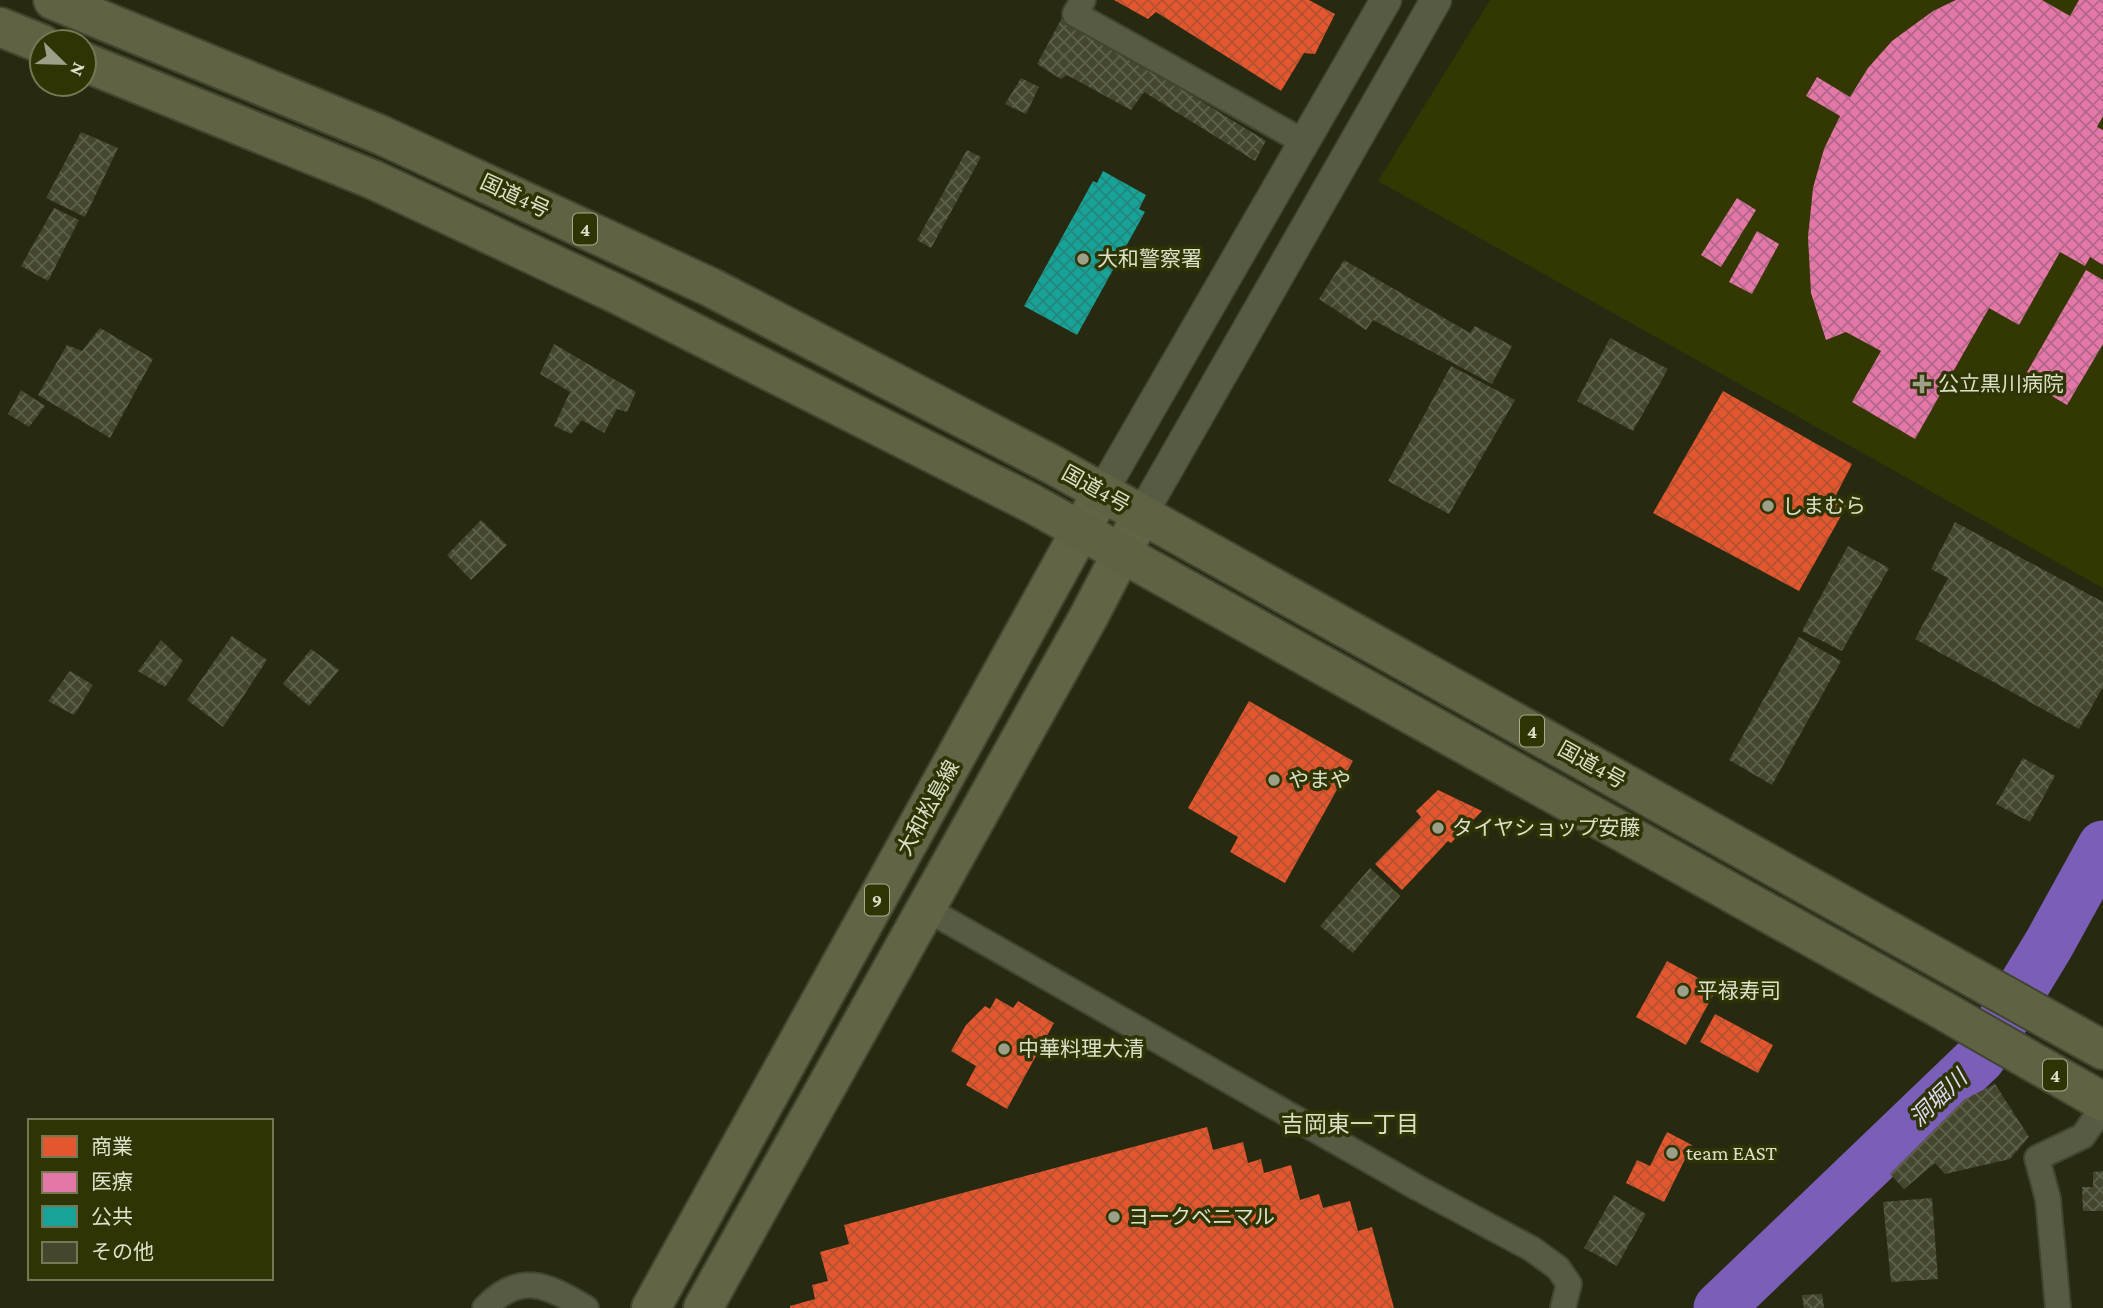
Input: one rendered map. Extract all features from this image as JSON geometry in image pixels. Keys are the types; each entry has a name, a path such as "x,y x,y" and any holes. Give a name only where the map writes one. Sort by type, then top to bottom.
{"highway":[{"name":"国道4号","path":"53,0 381,135 697,281 1102,492 2103,1050"},
{"path":"0,27 28,38"},
{"name":"国道4号","path":"98,68 374,180 631,302 1031,503 1937,1007 2103,1105"}],"main road":[{"name":"大和松島線","path":"651,1308 1102,492"},
{"name":"9","path":"703,1308 1089,616 1142,514"}],"street":[{"path":"1083,0 1075,14 1304,142"},
{"path":"1102,492 1386,0"},
{"path":"1142,514 1436,0"},
{"path":"925,908 1359,1155 1532,1249 1558,1268 1569,1284 1563,1308"},
{"path":"2058,1308 2048,1199 2037,1158 2083,1136 2103,1105"},
{"path":"485,1308 499,1293 519,1285 541,1286 586,1308"}],"shaded area":[{"name":"公立黒川病院","path":"1490,0 2103,0 2103,588 1378,181"}],"building: 商業":[{"path":"1114,0 1309,0 1335,14 1315,54 1304,53 1281,91 1156,12 1148,19"},
{"path":"1723,391 1852,464 1835,497 1847,505 1799,591 1653,513"},
{"path":"1249,701 1353,761 1285,883 1230,852 1238,837 1188,808"},
{"path":"1438,790 1482,811 1451,843 1448,841 1402,890 1375,864 1421,817 1416,811"},
{"path":"1667,961 1717,988 1686,1045 1636,1017"},
{"path":"996,998 1013,1008 1018,1001 1054,1023 1007,1109 966,1085 976,1066 951,1051 966,1025 985,1006 990,1009"},
{"path":"1715,1014 1773,1045 1758,1073 1700,1042"},
{"name":"ヨークベニマル","path":"1207,1127 1213,1150 1243,1142 1248,1163 1261,1159 1264,1173 1291,1165 1300,1200 1319,1194 1323,1208 1350,1201 1358,1231 1372,1227 1394,1308 790,1308 815,1299 812,1285 828,1281 820,1252 849,1244 844,1225"},
{"path":"1667,1132 1692,1145 1664,1202 1626,1183 1637,1160 1650,1166"}],"building: 医療":[{"path":"1956,0 2042,0 2070,16 2079,0 2103,0 2103,116 2097,127 2103,130 2103,265 2090,257 2085,266 2060,252 2019,325 1989,308 1915,439 1852,402 1881,351 1846,332 1826,340 1811,293 1808,237 1813,188 1824,149 1840,116 1806,96 1817,77 1850,97 1868,68 1892,41 1933,11"},
{"path":"1737,198 1756,210 1721,267 1701,255"},
{"path":"1757,231 1779,244 1752,294 1729,282"},
{"path":"2086,270 2103,280 2103,344 2067,405 2023,379"}],"building: 公共":[{"path":"1103,171 1146,195 1139,209 1145,212 1077,335 1024,306 1093,181 1097,183"}],"building: その他":[{"path":"1063,16 1266,141 1255,161 1144,92 1131,110 1067,75 1061,79 1037,64"},
{"path":"1021,78 1039,87 1026,114 1005,104"},
{"path":"81,132 118,148 85,217 46,198"},
{"path":"967,150 981,157 931,248 917,240"},
{"path":"54,208 79,220 48,281 21,266"},
{"path":"1344,260 1470,333 1475,326 1512,346 1492,384 1373,320 1366,330 1319,299"},
{"path":"100,328 153,359 110,438 38,395 67,345 82,351"},
{"path":"1610,338 1668,369 1633,431 1577,401"},
{"path":"554,344 636,392 627,412 617,409 604,433 582,420 571,434 554,426 570,392 540,374"},
{"path":"1451,366 1515,400 1449,514 1388,481"},
{"path":"21,390 45,406 29,427 8,414"},
{"path":"481,520 507,545 471,580 447,555"},
{"path":"1955,522 2103,602 2103,687 2079,729 1915,639 1948,578 1931,569"},
{"path":"1848,546 1889,568 1842,651 1802,631"},
{"path":"232,636 267,660 223,727 187,700"},
{"path":"1799,637 1841,661 1772,785 1729,760"},
{"path":"161,640 183,661 165,687 138,671"},
{"path":"311,649 339,670 309,706 283,684"},
{"path":"70,671 93,685 74,715 48,701"},
{"path":"2023,758 2055,776 2030,822 1996,804"},
{"path":"1370,868 1400,896 1353,953 1320,926"},
{"path":"1995,1084 2029,1137 2010,1159 1945,1174 1935,1163 1904,1189 1890,1174 1965,1099"},
{"path":"2103,1171 2103,1211 2083,1211 2082,1187 2093,1187 2093,1172"},
{"path":"1614,1195 1646,1214 1617,1266 1584,1248"},
{"path":"1932,1198 1938,1279 1891,1282 1883,1202"},
{"path":"1822,1294 1824,1308 1804,1308 1802,1295"}],"waterway":[{"name":"洞堀川","path":"1719,1308 1980,1058 2049,944 2103,846"}],"place":[{"name":"大和警察署","path":"1083,259"},
{"name":"公立黒川病院","path":"1922,384"},
{"name":"しまむら","path":"1768,506"},
{"name":"やまや","path":"1274,780"},
{"name":"タイヤショップ安藤","path":"1438,828"},
{"name":"平禄寿司","path":"1683,991"},
{"name":"中華料理大清","path":"1004,1049"},
{"name":"team EAST","path":"1672,1153"},
{"name":"ヨークベニマル","path":"1114,1217"}],"district":[{"name":"吉岡東一丁目","path":"1350,1124"}]}
